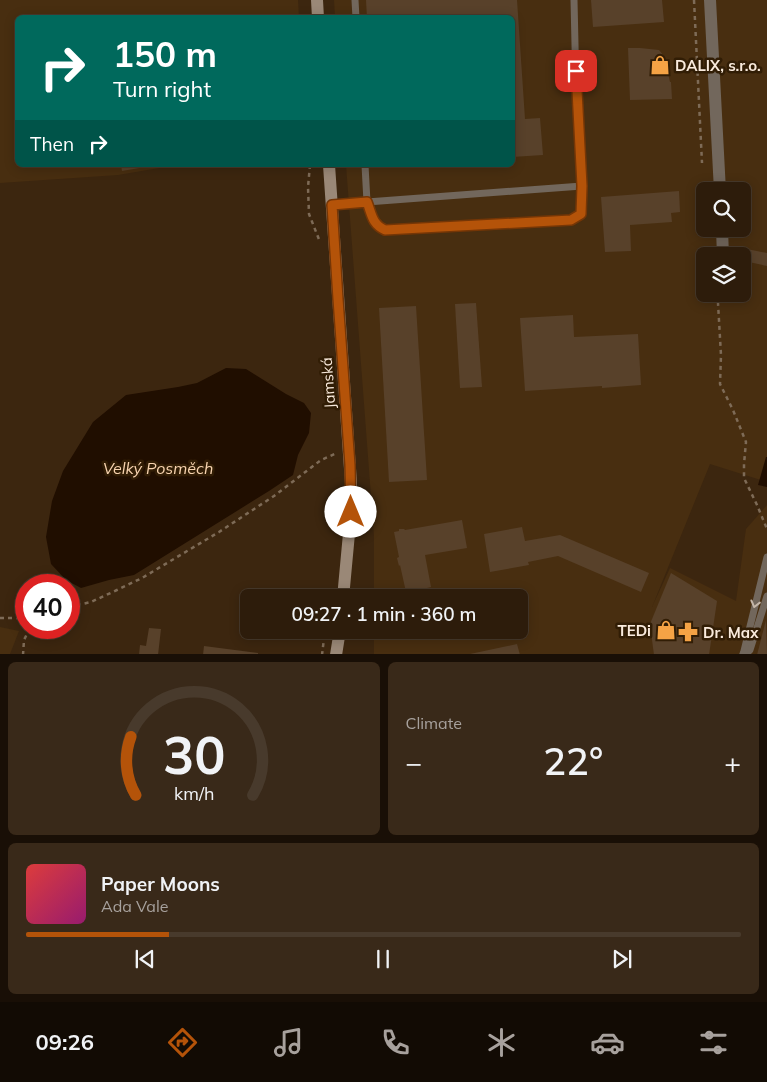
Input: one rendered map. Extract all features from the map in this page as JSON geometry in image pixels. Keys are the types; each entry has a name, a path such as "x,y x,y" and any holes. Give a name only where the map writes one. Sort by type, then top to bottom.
{"street":[{"path":"317,0 318,15"},
{"path":"710,0 720,182"},
{"name":"Jamská","path":"329,167 351,483 351,512 344,589"},
{"path":"336,654 338,639"}],"lane":[{"path":"355,0 356,15"},
{"path":"365,167 367,202 375,223 385,230 571,220 581,214 582,186 576,89 574,0"},
{"path":"332,205 582,186"},
{"path":"743,654 767,557"},
{"path":"743,654 750,650 767,596"}],"path":[{"path":"694,0 702,163"},
{"path":"310,167 309,214 320,242"},
{"path":"718,302 721,355 720,384 746,442 744,478 767,529"},
{"path":"80,604 91,602 142,578 219,532 274,496 321,460 349,448"},
{"path":"0,618 15,618"},
{"path":"23,654 24,639"},
{"path":"322,654 324,639"}],"shaded area":[{"path":"0,0 298,0 299,15 15,15 15,167 165,167 118,175 0,183"},
{"path":"334,0 767,0 767,482 710,464 652,607 670,568 736,601 746,529 767,505 767,654 374,654 374,639 528,639 528,589 374,589 374,536 346,167 515,167 515,15 335,15"},
{"path":"0,627 15,630 16,639 10,654 0,654"}],"water":[{"name":"Velký Posměch","path":"226,368 246,369 304,403 311,413 309,433 298,455 293,475 134,575 80,587 80,574 60,574 51,564 46,537 52,501 63,471 93,422 126,395 197,383"},
{"path":"767,457 767,487 758,485"}],"building":[{"path":"366,0 517,0 525,119 540,118 543,155 515,157 515,15 367,15"},
{"path":"591,0 662,0 664,22 593,27"},
{"path":"628,48 659,50 664,56 671,82 672,99 630,100"},
{"path":"121,167 145,167 122,171"},
{"path":"679,191 680,212 671,213 672,222 630,225 631,251 605,252 601,197"},
{"path":"751,250 767,253 767,266 751,263"},
{"path":"476,303 482,387 460,388 455,304"},
{"path":"416,306 427,480 389,482 379,308"},
{"path":"573,315 574,337 638,334 641,385 525,391 520,318"},
{"path":"462,520 467,548 425,555 431,587 426,589 405,589 397,558 399,557 394,532 399,531 399,529 405,530"},
{"path":"522,527 525,541 560,535 649,573 641,592 558,556 528,562 529,565 490,572 484,534"},
{"path":"671,573 717,601 709,654 654,654 650,624"},
{"path":"766,620 767,654 757,654"},
{"path":"149,628 161,629 158,654 139,654 140,645 146,646"},
{"path":"517,644 520,654 470,654"},
{"path":"204,646 258,653 258,654 203,654"}],"place":[{"name":"DALIX, s.r.o.","path":"660,65"},
{"name":"TEDi","path":"666,630"},
{"name":"Dr. Max","path":"688,632"}],"route":[{"path":"351,512 350,465 332,205 367,202 375,223 385,230 571,220 581,214 582,186 576,71"}]}
